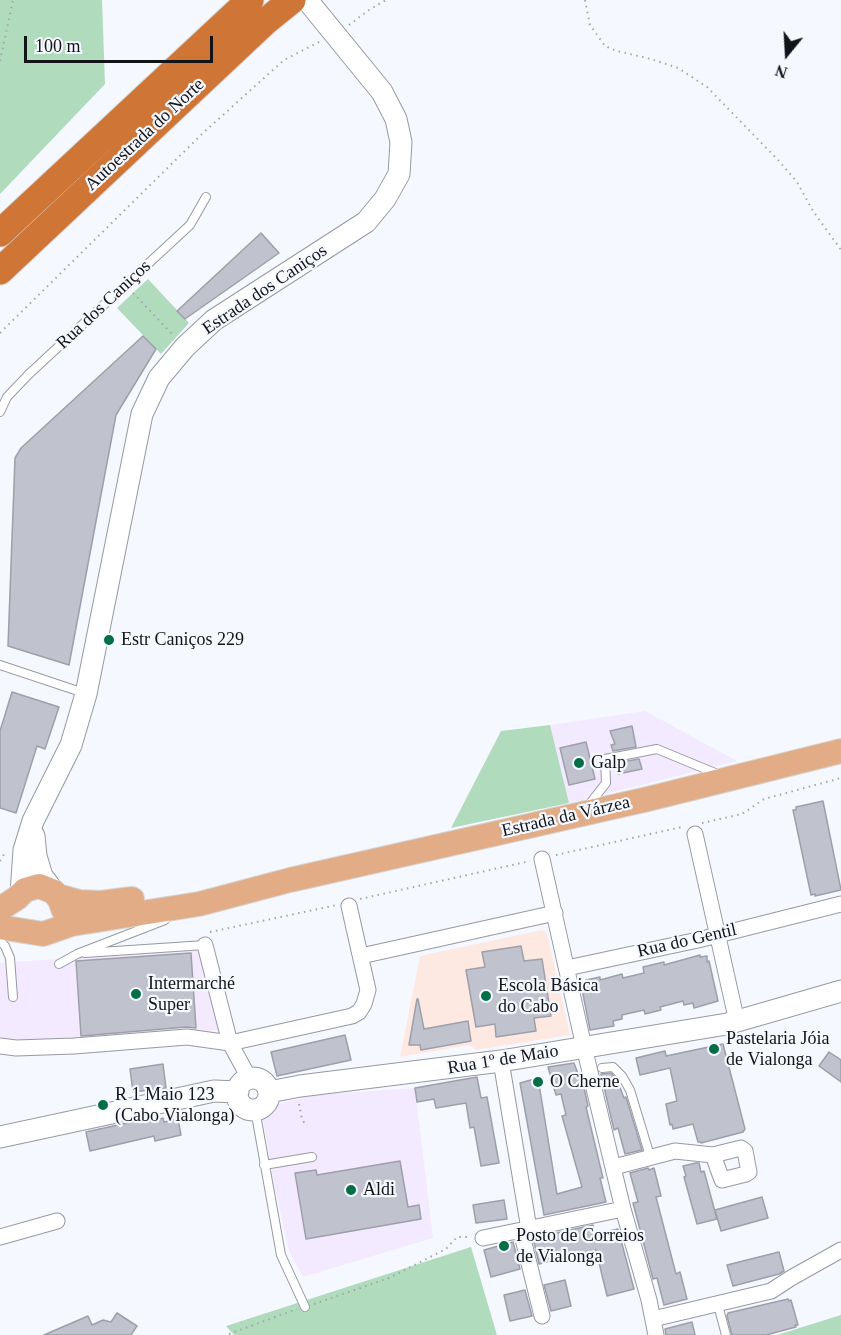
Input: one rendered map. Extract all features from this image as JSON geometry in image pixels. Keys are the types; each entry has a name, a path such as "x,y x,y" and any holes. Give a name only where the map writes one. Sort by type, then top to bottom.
{"highway":[{"name":"Autoestrada do Norte","path":"0,233 249,0"},
{"name":"Autoestrada do Norte","path":"0,271 266,21 292,0"}],"main road":[{"name":"Estrada da Várzea","path":"0,927 43,934 72,924 199,904 290,880 581,814 841,751"},
{"name":"Estrada da Várzea","path":"13,900 25,890 39,886 79,902 101,903 290,880"},
{"path":"53,929 62,915 62,905 56,894"},
{"path":"13,900 15,917 26,931"}],"street":[{"name":"Estrada dos Caniços","path":"13,900 33,820 71,745 86,694 142,414 159,378 185,347 223,314 366,222 385,199 399,174 401,142 396,119 382,92 307,0"},
{"path":"33,820 34,846 42,876 56,894"},
{"path":"694,830 737,1022"},
{"path":"542,859 584,1047 656,1335"},
{"path":"0,1046 16,1048 74,1046 187,1037 230,1043 355,1014 362,1009 368,996 368,986 348,904"},
{"name":"Rua do Gentil","path":"567,968 841,904"},
{"path":"361,956 555,913"},
{"path":"0,1137 243,1085 262,1080 269,1092 264,1106 255,1109 242,1105 243,1085 205,945"},
{"name":"Rua 1º de Maio","path":"269,1092 300,1086 501,1061 737,1022 841,992"},
{"path":"501,1061 525,1230 542,1316"},
{"path":"614,1167 675,1151 713,1155"},
{"path":"483,1238 623,1209"},
{"path":"0,1237 57,1221"},
{"path":"653,1319 771,1291 841,1250"}],"lane":[{"name":"Rua dos Caniços","path":"0,412 7,397 29,374 190,225 206,197"},
{"path":"0,665 86,694"},
{"path":"581,814 606,783 605,759 657,749 729,779"},
{"path":"59,964 77,954 199,904"},
{"path":"0,941 10,958 13,997"},
{"path":"77,954 205,945"},
{"path":"602,1068 613,1067 622,1076 636,1107 650,1156"},
{"path":"255,1109 281,1255 305,1307"},
{"path":"264,1165 312,1156"},
{"path":"718,1305 726,1335"}],"path":[{"path":"0,61 13,0"},
{"path":"0,333 203,133 284,60 335,34 386,0"},
{"path":"585,0 590,25 605,46 678,68 706,87 797,182 813,212 841,250"},
{"path":"125,285 185,347"},
{"path":"694,830 742,814 764,799 841,778"},
{"path":"205,945 203,934 348,904 681,827"},
{"path":"300,1086 298,1101 306,1126"},
{"path":"228,1335 389,1278 446,1249 456,1237 483,1238"}],"shaded area":[{"path":"645,711 737,761 569,803 550,725"},
{"name":"Escola Básica do Cabo","path":"542,930 547,933 570,1035 476,1050 470,1045 400,1057 420,956"},
{"path":"201,949 218,1030 45,1041 0,1038 0,963"},
{"path":"415,1088 433,1238 303,1277 289,1251 263,1119 271,1106 312,1095"}],"green space":[{"path":"0,0 102,0 105,84 0,194"},
{"path":"148,279 189,323 161,354 117,308"},
{"path":"550,725 569,803 451,828 501,731"},
{"path":"471,1247 497,1335 234,1335 226,1326"},
{"path":"841,1315 841,1335 777,1335"}],"building":[{"path":"261,233 279,253 185,319 177,311"},
{"path":"143,336 156,349 116,415 69,665 8,646 15,458 21,448"},
{"path":"12,692 59,707 45,749 37,746 16,813 0,808 0,731"},
{"path":"632,726 636,747 613,751 611,745 615,744 610,731"},
{"path":"586,742 595,779 569,785 560,748"},
{"path":"639,759 642,769 618,774 616,763"},
{"path":"823,801 841,890 815,896 815,894 811,895 793,810 796,810 796,807"},
{"path":"521,946 524,961 542,959 551,1016 534,1018 536,1031 496,1037 495,1024 476,1027 466,970 485,967 482,952"},
{"name":"Intermarché Super","path":"191,953 196,1028 81,1036 76,961"},
{"path":"700,955 700,957 707,956 707,962 709,961 718,1001 694,1008 693,1003 684,1005 683,1001 645,1014 644,1010 622,1015 622,1019 613,1021 614,1026 590,1030 581,984 586,980 600,977 600,980 622,974 623,978 644,973 643,967 664,962 664,965"},
{"path":"417,999 424,1029 468,1021 471,1041 421,1050 420,1045 409,1045"},
{"path":"345,1035 351,1060 277,1076 271,1052"},
{"path":"723,1044 745,1129 743,1132 701,1143 698,1142 693,1124 673,1129 672,1124 670,1125 666,1104 677,1101 670,1068 640,1075 636,1058 665,1051 666,1056"},
{"path":"829,1052 841,1060 841,1082 819,1066"},
{"path":"574,1063 582,1079 606,1202 544,1215 520,1083 538,1078 557,1194 582,1187 562,1116 566,1115 561,1094 556,1095 548,1067"},
{"path":"163,1064 166,1088 133,1092 130,1069"},
{"path":"611,1073 617,1080 624,1098 626,1097 642,1150 625,1154 618,1128 614,1130 601,1074"},
{"path":"477,1077 481,1098 487,1097 499,1163 481,1166 474,1127 470,1128 466,1103 436,1108 434,1099 417,1102 415,1088"},
{"path":"163,1118 164,1122 178,1119 181,1135 155,1141 154,1136 90,1151 86,1132 145,1119 146,1122"},
{"name":"Aldi","path":"400,1161 408,1207 419,1205 421,1219 306,1239 295,1173 316,1170 317,1175"},
{"path":"699,1163 701,1172 704,1171 717,1219 697,1224 683,1166"},
{"path":"648,1168 649,1170 654,1168 661,1196 656,1197 676,1274 680,1272 687,1299 664,1305 657,1278 653,1279 633,1203 638,1202 630,1173"},
{"path":"762,1197 768,1218 721,1231 715,1210"},
{"path":"504,1200 507,1219 476,1223 473,1205"},
{"path":"593,1225 595,1234 618,1229 634,1289 607,1296 596,1250 539,1264 533,1238"},
{"path":"513,1242 520,1269 491,1277 484,1250"},
{"path":"779,1252 784,1271 733,1286 727,1265"},
{"path":"565,1280 571,1306 551,1311 544,1285"},
{"path":"525,1290 532,1316 510,1321 504,1295"},
{"path":"791,1300 798,1325 795,1325 796,1327 766,1335 732,1335 728,1313"},
{"path":"117,1313 137,1326 131,1335 44,1335 88,1316 92,1325 103,1320 111,1322"},
{"path":"692,1322 695,1335 666,1335 665,1329"}],"place":[{"name":"Estr Caniços 229","path":"109,640"},
{"name":"Galp","path":"579,763"},
{"name":"Intermarché Super","path":"136,994"},
{"name":"Escola Básica do Cabo","path":"486,996"},
{"name":"Pastelaria Jóia de Vialonga","path":"714,1049"},
{"name":"O Cherne","path":"538,1082"},
{"name":"R 1 Maio 123 (Cabo Vialonga)","path":"103,1105"},
{"name":"Aldi","path":"351,1190"},
{"name":"Posto de Correios de Vialonga","path":"504,1246"}]}
